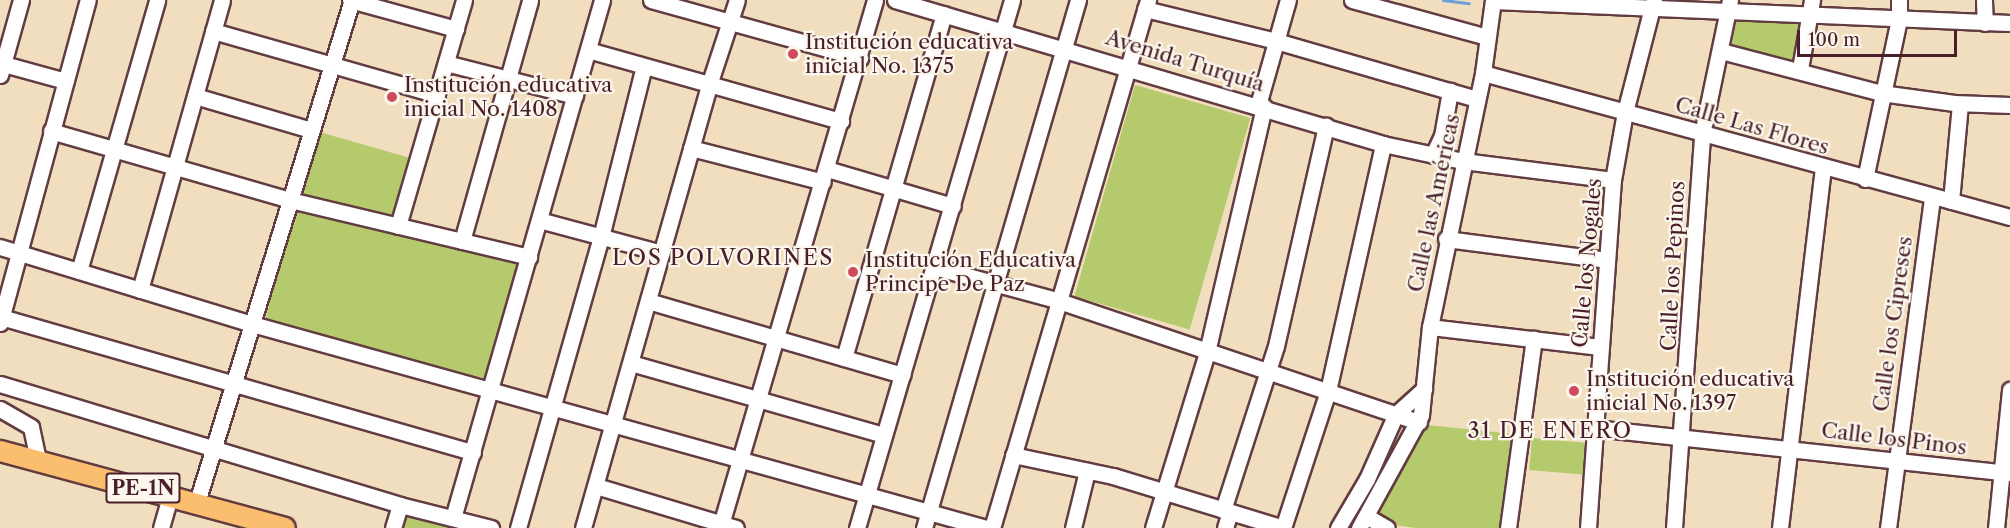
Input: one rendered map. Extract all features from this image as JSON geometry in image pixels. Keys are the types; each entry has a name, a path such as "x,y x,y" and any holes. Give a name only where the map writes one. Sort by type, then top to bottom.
{"main road":[{"name":"PE-1N","path":"0,451 197,502 285,528"}],"street":[{"path":"21,0 1,67 66,81"},
{"path":"88,0 17,252 1,320 473,452"},
{"path":"79,271 116,150 157,0"},
{"path":"140,290 222,0"},
{"path":"197,502 351,0 456,29"},
{"path":"398,226 464,0"},
{"path":"462,241 530,0"},
{"path":"453,518 602,0"},
{"path":"651,0 860,58"},
{"path":"583,528 709,85 732,22 737,0"},
{"path":"596,486 726,527 740,461 860,58 875,0"},
{"name":"Avenida Turquía","path":"895,0 1065,47 1383,144 1463,161 1614,180"},
{"path":"857,528 1012,0"},
{"path":"924,528 1078,0"},
{"path":"1153,528 1207,352 1261,106 1288,0"},
{"path":"1352,0 1487,37"},
{"path":"1493,0 1730,4 1812,17 2010,23"},
{"name":"Calle las Américas","path":"1420,418 1430,327 1446,239 1483,73 1493,0"},
{"path":"1800,69 1812,17 1812,0"},
{"path":"1865,179 1881,93 1899,19 1899,0"},
{"path":"1984,0 1985,23"},
{"name":"Calle los Nogales","path":"1588,528 1614,180 1625,112 1654,3"},
{"name":"Calle los Pepinos","path":"1674,528 1683,436 1702,134 1722,51 1730,4"},
{"path":"992,528 1056,300 1131,67 1146,5 1477,99"},
{"path":"844,358 944,14"},
{"path":"213,31 437,95"},
{"path":"588,50 841,121"},
{"path":"1722,51 1800,69 1881,93 1960,104 2010,105"},
{"path":"446,63 575,96"},
{"path":"518,528 601,237 644,66"},
{"name":"Calle Las Flores","path":"1483,73 1823,168 2010,217"},
{"path":"1433,155 1442,136 1450,91"},
{"path":"195,96 311,130"},
{"path":"1951,201 1960,104"},
{"path":"1226,528 1227,511 1269,372 1326,126"},
{"path":"51,131 290,200 528,257"},
{"path":"1013,455 1163,491 1283,528 1328,391 1383,144"},
{"path":"691,148 894,189 953,206"},
{"path":"1780,528 1823,168"},
{"name":"Calle los Cipreses","path":"1888,528 1932,197"},
{"path":"539,220 662,253"},
{"path":"1446,239 1607,260"},
{"path":"0,247 252,324 490,392 986,528"},
{"path":"934,267 1056,300 1396,414 1420,418 1362,522 1388,528"},
{"path":"648,300 902,375"},
{"path":"1430,327 1601,346"},
{"path":"1508,528 1534,339"},
{"path":"631,363 884,435"},
{"path":"0,384 214,446 400,505 491,528"},
{"path":"1338,528 1367,479 1396,414 1424,390"},
{"path":"1996,528 2006,473 2010,390"},
{"path":"0,409 31,427 38,460"},
{"name":"Calle los Pinos","path":"1595,428 2006,473"},
{"path":"1073,528 1087,471"},
{"path":"161,528 170,496"},
{"path":"393,528 400,505"}],"green space":[{"path":"1732,10 1808,19 1798,65 1724,49"},
{"path":"1135,85 1250,118 1190,330 1074,296"},
{"path":"316,131 411,158 393,221 298,193"},
{"path":"294,205 522,262 493,380 264,323"},
{"path":"1427,425 1514,434 1503,528 1416,528 1394,525 1374,514"},
{"path":"1532,438 1588,443 1585,475 1529,470"},
{"path":"404,512 471,528 400,528"}],"waterway":[{"path":"1443,0 1469,3"}],"place":[{"name":"Institución educativa inicial No. 1375","path":"793,54"},
{"name":"Institución educativa inicial No. 1408","path":"392,97"},
{"name":"Institución Educativa Principe De Paz","path":"853,272"},
{"name":"Institución educativa inicial No. 1397","path":"1574,391"}],"district":[{"name":"LOS POLVORINES","path":"723,258"},
{"name":"31 DE ENERO","path":"1550,431"}]}
